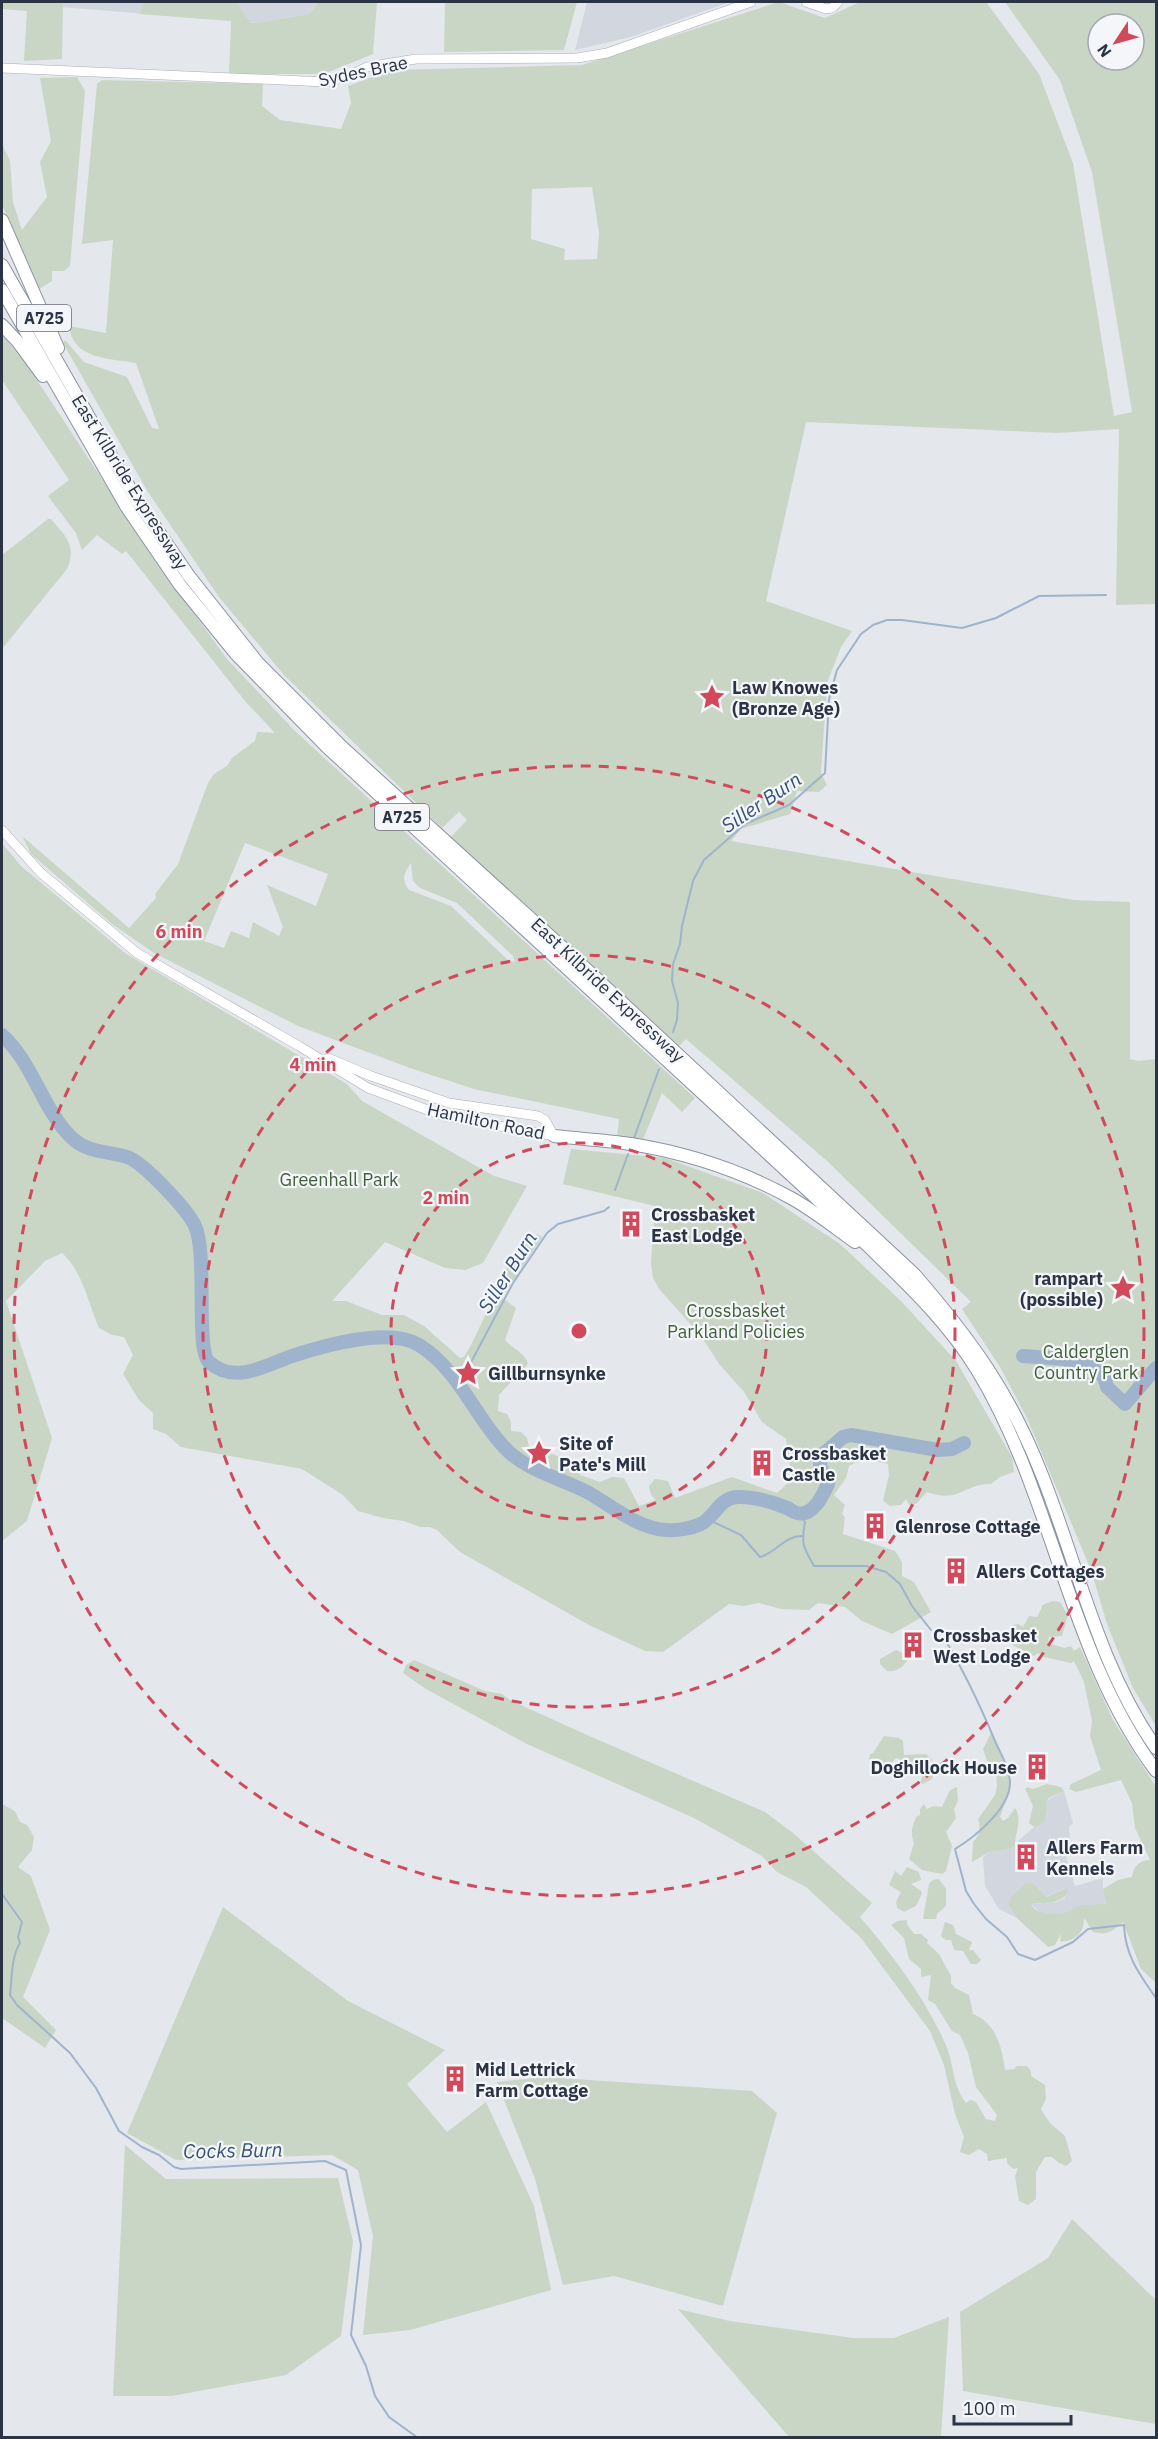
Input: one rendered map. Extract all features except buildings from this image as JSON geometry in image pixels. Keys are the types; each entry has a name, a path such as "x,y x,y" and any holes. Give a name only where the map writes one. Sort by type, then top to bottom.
{"highway":[{"name":"A725","path":"2,220 49,329 79,389 87,415"},
{"name":"East Kilbride Expressway","path":"2,265 136,499 171,551 258,663 342,747 602,984 915,1275 958,1324 994,1375 1024,1432 1043,1476 1108,1658 1134,1712 1156,1748"},
{"name":"East Kilbride Expressway","path":"2,290 108,475 156,550 197,607 236,654 287,709 892,1269 957,1340 977,1370 1003,1418 1099,1671 1134,1739 1156,1771"},
{"name":"A725","path":"2,325 36,366 108,475"},
{"path":"554,1136 652,1148 713,1164 758,1181 794,1199 892,1269"}],"main road":[{"name":"Sydes Brae","path":"2,68 327,82 346,77 367,67 416,59 577,58 607,54 751,2"},
{"path":"806,2 828,9 839,3"},
{"name":"Hamilton Road","path":"2,830 41,873 137,953 368,1088 444,1116 554,1136"},
{"name":"Hamilton Road","path":"299,1046 371,1076 449,1103 538,1116 545,1120 554,1136"}],"shaded area":[{"path":"48,2 318,2 309,14 257,23 61,7"},
{"path":"587,2 730,2 631,37 575,50"},
{"path":"1064,1791 1073,1823 1069,1827 1070,1841 1064,1841 1062,1844 1075,1886 1103,1878 1103,1889 1109,1906 1103,1903 1083,1905 1065,1913 1053,1915 1041,1913 1031,1904 1057,1902 1065,1898 1065,1888 1045,1897 1034,1884 1008,1904 1017,1918 999,1909 985,1886 983,1857 989,1852 1009,1849 1034,1827 1043,1823 1047,1816 1046,1801"}],"green space":[{"path":"2,2 63,2 62,59 24,61 27,11 2,9"},
{"path":"145,2 236,2 251,23 257,23 309,14 318,2 377,2 373,54 324,74 229,74 231,21 140,14"},
{"path":"445,2 577,2 564,50 444,52"},
{"name":"Calderglen Country Park","path":"779,2 825,18 860,2 986,2 1039,74 1073,163 1114,416 1132,412 1092,172 1060,80 1005,2 1156,2 1156,604 1116,605 1119,429 1057,433 806,422 766,601 852,631 841,647 827,683 821,773 827,785 819,792 797,791 790,814 741,829 731,841 1074,900 1130,902 1130,1059 1138,1061 1156,1059 1156,1726 1133,1688 1107,1624 1091,1570 1027,1418 1000,1367 962,1309 971,1302 826,1160 686,1039 678,1047 451,837 467,820 459,812 442,828 284,675 219,597 148,492 63,343 65,340 84,362 127,377 152,428 159,429 136,363 104,358 85,351 77,345 69,326 106,333 113,240 82,244 97,84 102,80 263,84 262,106 280,120 341,129 351,103 348,86 391,70 582,65","holes":["592,187 599,233 597,259 564,260 565,249 531,239 532,189"]},
{"path":"77,77 85,91 70,266 64,271 52,271 52,281 38,290 2,205 2,144 10,161 13,202 22,230 47,197 40,162 51,141 40,78"},
{"path":"2,334 29,368 156,561 227,659 295,731 695,1098 682,1112 662,1093 642,1142 617,1138 619,1119 474,1089 298,1026 154,953 112,924 31,854 22,836 129,928 156,898 155,894 178,864 208,783 214,774 227,766 232,758 255,741 257,732 275,733 245,701 126,551 122,554 97,535 82,550 76,533 48,496 69,480 2,380","holes":["245,843 328,874 316,906 267,885 283,927 279,936 253,922 249,938 231,931 224,948 204,941","411,863 413,881 420,888 457,903 513,956 515,962 508,960 451,906 409,890 404,876"]},
{"path":"51,519 68,542 70,561 67,569 2,649 2,555"},
{"path":"2,843 21,866 125,953 347,1084 362,1101 494,1176 527,1186 483,1263 465,1270 445,1268 385,1242 332,1301 346,1301 382,1315 404,1315 424,1326 460,1358 464,1357 506,1268 524,1240 528,1244 537,1234 542,1237 502,1298 516,1308 505,1340 525,1357 528,1364 499,1395 498,1411 507,1414 511,1422 511,1431 521,1432 527,1438 529,1447 574,1463 578,1466 580,1475 600,1482 612,1477 624,1478 639,1506 656,1500 651,1495 649,1486 655,1479 668,1481 675,1498 732,1477 777,1493 789,1482 791,1473 786,1439 762,1422 744,1392 719,1364 701,1336 660,1290 653,1278 651,1263 655,1206 563,1184 571,1149 665,1158 763,1193 840,1244 902,1302 956,1361 1012,1457 1014,1472 1000,1477 991,1484 947,1496 927,1492 916,1504 909,1505 906,1499 901,1505 890,1506 883,1501 889,1475 888,1464 863,1461 849,1466 846,1478 834,1495 845,1505 842,1514 845,1517 843,1534 895,1551 902,1562 902,1576 914,1582 931,1612 892,1634 862,1621 845,1607 818,1603 809,1610 781,1609 759,1603 743,1606 729,1604 663,1652 645,1651 589,1625 460,1552 437,1530 358,1511 343,1495 302,1469 181,1447 166,1434 153,1429 153,1413 139,1400 123,1374 133,1355 124,1337 112,1335 99,1328 80,1278 62,1253 45,1261 6,1301 52,1438 27,1521 2,1541"},
{"path":"1052,1601 1060,1602 1068,1615 1062,1636 1049,1637 1048,1643 1064,1648 1071,1646 1074,1651 1080,1647 1113,1720 1156,1787 1156,1983 1141,1969 1123,1922 1110,1932 1098,1933 1093,1932 1084,1918 1081,1932 1078,1935 1060,1942 1061,1934 1055,1945 1048,1947 1017,1918 1008,1904 1012,1896 1026,1883 1034,1884 1046,1897 1066,1888 1068,1892 1061,1899 1031,1904 1046,1914 1066,1912 1082,1905 1103,1903 1107,1905 1103,1889 1118,1880 1132,1877 1138,1864 1150,1860 1135,1828 1132,1803 1121,1780 1076,1792 1069,1789 1071,1784 1101,1770 1090,1736 1092,1721 1084,1682 1074,1661 1071,1663 1044,1657 1038,1653 1034,1656 1003,1640 1013,1625 1018,1624 1023,1627 1029,1616 1037,1617 1043,1605"},
{"path":"896,1650 903,1653 907,1660 899,1669 887,1671 880,1664 880,1659"},
{"path":"414,1660 485,1691 502,1694 510,1700 587,1735 765,1812 793,1833 872,1903 860,1917 896,1961 937,2026 950,2058 958,2089 966,2103 970,2100 976,2102 986,2119 995,2121 997,2115 976,2087 968,2053 960,2035 952,2031 935,2004 928,2000 931,1975 921,1977 921,1969 909,1959 904,1938 891,1925 898,1921 907,1920 914,1934 921,1934 928,1940 927,1943 939,1954 951,1976 951,1983 955,1988 969,1995 973,2014 987,2023 996,2037 1005,2070 1027,2066 1031,2071 1031,2076 1045,2085 1046,2099 1041,2109 1050,2123 1065,2136 1072,2161 1066,2166 1052,2157 1045,2157 1036,2172 1036,2199 1028,2205 1019,2201 1015,2176 1018,2168 1013,2169 1007,2163 1007,2158 988,2161 987,2154 979,2149 969,2155 960,2152 964,2137 955,2114 944,2065 930,2031 861,1938 806,1887 777,1872 762,1856 694,1818 527,1744 426,1689 403,1673 406,1665"},
{"path":"991,1733 1010,1771 1010,1790 1000,1817 1003,1821 1008,1818 1015,1808 1018,1826 1015,1845 1009,1849 989,1852 972,1862 973,1842 979,1831 978,1819 995,1795 997,1786 996,1771 989,1767 983,1749"},
{"path":"884,1736 899,1738 903,1741 904,1755 926,1754 932,1760 929,1765 934,1773 932,1779 923,1784 920,1782 925,1771 916,1765 906,1765 904,1761 896,1758 889,1766 883,1762 872,1762 869,1759 870,1754"},
{"path":"1047,1784 1061,1787 1064,1791 1046,1801 1045,1821 1034,1827 1029,1823 1033,1806 1025,1789"},
{"path":"957,1787 958,1801 954,1809 956,1818 946,1832 952,1846 946,1871 942,1874 922,1870 909,1859 914,1843 912,1830 916,1817 920,1815 920,1809 924,1804 927,1809 934,1806 942,1807 950,1790"},
{"path":"2,1804 15,1811 20,1822 27,1825 34,1837 32,1850 18,1867 31,1876 50,1930 23,1997 56,2030 45,2048 2,2018"},
{"path":"907,1867 919,1872 921,1880 911,1884 922,1894 916,1906 904,1912 897,1908 896,1902 901,1892 889,1885 895,1871 901,1876"},
{"path":"939,1879 946,1889 946,1906 937,1914 936,1919 923,1919 929,1884"},
{"path":"223,1907 348,2001 445,2050 407,2084 447,2132 486,2102 534,2206 551,2290 410,2330 363,2335 373,2236 358,2170 332,2155 176,2160 127,2133"},
{"path":"945,1922 953,1925 956,1934 972,1942 969,1950 973,1950 981,1960 977,1964 971,1964 963,1951 954,1950 951,1940 946,1940 941,1936"},
{"path":"545,2077 752,2091 777,2113 723,2306 614,2276 563,2285 535,2179 497,2082"},
{"path":"125,2145 166,2179 338,2178 353,2241 341,2336 286,2375 172,2396 113,2396"},
{"path":"1072,2219 1156,2300 1156,2424 963,2391 960,2312 1048,2258"},
{"path":"678,2309 730,2321 853,2338 894,2338 949,2317 941,2437 789,2437"}],"waterway":[{"name":"Siller Burn","path":"673,1032 677,1020 678,1003 672,981 673,964 680,944 693,881 704,860 745,824 789,805 825,773 829,699 837,670 861,634 873,625 887,620 962,628 996,618 1039,596 1106,595"},
{"path":"2,1035 22,1059 53,1115 73,1139 86,1147 127,1157 134,1161 164,1187 191,1219 199,1239 201,1257 205,1354 209,1362 219,1369 241,1373 252,1371 308,1351 358,1340 375,1338 407,1340 419,1345 445,1367 493,1434 513,1455 533,1468 589,1493 636,1522 667,1530 684,1529 701,1524 721,1504 737,1497 749,1497 769,1502 797,1513 808,1512 817,1504 828,1484 820,1466 821,1456 843,1437 851,1435 938,1450 952,1449 964,1443"},
{"name":"Siller Burn","path":"634,1138 659,1069"},
{"name":"Siller Burn","path":"615,1190 628,1154"},
{"name":"Siller Burn","path":"459,1385 513,1283 547,1233 558,1224 604,1211 609,1207"},
{"path":"1023,1356 1064,1359 1095,1368 1104,1377 1107,1387 1125,1404 1156,1368"},
{"path":"799,1514 805,1522 804,1545 814,1566 866,1566 886,1572 900,1584 912,1606 931,1630"},
{"path":"707,1519 741,1535 760,1557 790,1539 802,1536"},
{"path":"944,1638 978,1701 1010,1778 1004,1803 981,1830 955,1849 966,1891 986,1919 1007,1937 1018,1954 1035,1960 1073,1942 1088,1929 1124,1925 1130,1955 1156,1998"},
{"name":"Cocks Burn","path":"2,1894 22,1922 18,1937 20,1943 13,1961 10,1995 17,2005 70,2053 96,2088 119,2131 142,2147 159,2155 174,2167 181,2169 325,2161 346,2170 361,2245 351,2335 366,2366 375,2396 389,2417 418,2438"}],"place":[{"name":"Law Knowes (Bronze Age)","path":"712,697"},
{"name":"Crossbasket East Lodge","path":"631,1224"},
{"name":"rampart (possible)","path":"1123,1288"},
{"name":"Gillburnsynke","path":"468,1373"},
{"name":"Site of Pate's Mill","path":"539,1453"},
{"name":"Crossbasket Castle","path":"762,1463"},
{"name":"Glenrose Cottage","path":"875,1526"},
{"name":"Allers Cottages","path":"956,1571"},
{"name":"Crossbasket West Lodge","path":"913,1645"},
{"name":"Doghillock House","path":"1037,1767"},
{"name":"Allers Farm Kennels","path":"1026,1857"},
{"name":"Mid Lettrick Farm Cottage","path":"455,2079"}],"park label":[{"name":"Greenhall Park","path":"339,1179"},
{"name":"Crossbasket Parkland Policies","path":"736,1320"}]}
